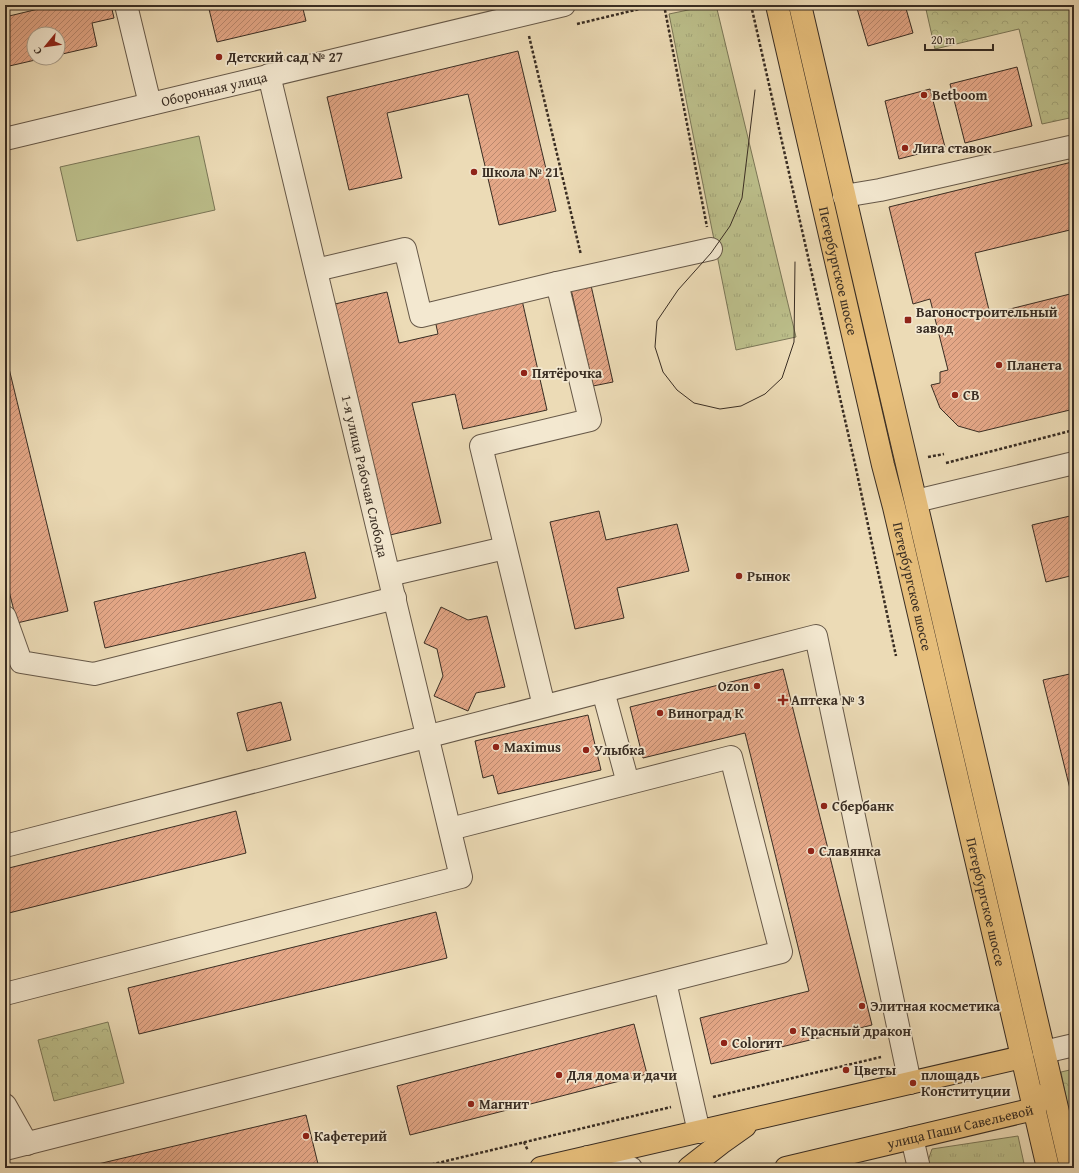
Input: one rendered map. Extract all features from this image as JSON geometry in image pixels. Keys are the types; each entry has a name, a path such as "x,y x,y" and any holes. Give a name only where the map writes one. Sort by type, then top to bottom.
{"main road":[{"name":"Петербургское шоссе","path":"777,5 1048,1168"},
{"name":"Петербургское шоссе","path":"800,5 1071,1168"},
{"path":"822,201 844,196"},
{"path":"894,507 916,501"},
{"path":"541,1168 1022,1057 1050,1079"},
{"name":"улица Паши Савельевой","path":"786,1168 1034,1109 1050,1079"},
{"path":"689,1168 720,1143 756,1119"}],"street":[{"path":"126,5 150,104"},
{"name":"Оборонная улица","path":"5,139 564,5"},
{"name":"1-я улица Рабочая Слобода","path":"5,994 461,877 269,76"},
{"path":"844,196 880,190 1070,147 1074,150"},
{"path":"316,270 405,249 421,316 557,283 711,249"},
{"path":"544,706 481,446 590,420 557,283"},
{"path":"916,501 1074,462"},
{"path":"389,575 505,548"},
{"path":"5,617 21,662 94,674 395,598"},
{"path":"5,846 816,636 910,1083"},
{"path":"603,691 628,783"},
{"path":"5,1149 781,952 731,757 450,828"},
{"path":"665,982 699,1132"},
{"path":"1044,1052 1074,1045"},
{"path":"5,1104 27,1144"},
{"path":"912,1138 919,1168"},
{"path":"588,1157 610,1160 632,1168"}],"path":[{"path":"664,5 711,249"},
{"path":"751,5 853,457 896,656"},
{"path":"528,36 582,257 585,277"},
{"path":"946,462 1074,430"},
{"path":"417,1168 883,1057"}],"green space":[{"path":"716,5 796,337 736,350 669,14"},
{"path":"925,5 1074,5 1074,117 1042,124 1019,29 935,49"},
{"path":"199,136 215,210 77,241 60,167"},
{"path":"108,1022 124,1083 54,1101 38,1040"},
{"path":"1074,1069 1074,1138 1061,1072"},
{"path":"1018,1136 1025,1168 930,1168 928,1161 932,1149"}],"building":[{"path":"55,5 111,5 114,18 92,23 97,46 66,53 66,26 26,26 26,62 5,67 5,17"},
{"path":"208,5 302,5 306,21 217,42"},
{"path":"380,5 395,5 381,9"},
{"path":"856,5 905,5 913,33 868,46"},
{"path":"518,51 556,211 499,225 468,94 387,113 402,178 349,190 327,97"},
{"path":"1017,67 1032,126 965,143 950,84"},
{"path":"930,89 945,147 899,159 885,101"},
{"path":"1072,162 1074,169 1074,229 975,253 990,314 1074,293 1074,409 979,432 958,426 940,408 931,385 940,383 940,372 948,370 930,299 913,304 889,207"},
{"path":"590,281 613,382 593,386 570,285"},
{"path":"387,292 399,343 438,334 435,320 522,300 547,410 463,429 455,394 412,403 441,523 390,535 335,304"},
{"path":"5,352 68,611 17,623 5,575"},
{"path":"599,511 606,540 677,524 689,571 617,588 624,618 575,629 550,522"},
{"path":"1074,515 1074,575 1046,582 1032,525"},
{"path":"305,552 316,598 105,648 94,602"},
{"path":"441,607 468,620 487,616 505,687 476,693 468,711 434,696 443,676 437,649 424,643"},
{"path":"783,669 872,1025 711,1064 700,1018 809,991 745,733 643,758 630,707"},
{"path":"1074,673 1074,805 1043,680"},
{"path":"281,702 291,740 247,751 237,713"},
{"path":"588,715 601,770 498,794 493,775 483,778 475,741"},
{"path":"236,811 246,853 5,914 5,869"},
{"path":"436,912 447,958 139,1034 128,988"},
{"path":"634,1024 647,1074 410,1135 397,1086"},
{"path":"306,1115 318,1164 300,1168 81,1168"}],"tram line":[{"path":"755,90 742,198 730,226 711,253 678,290 657,321 655,347 663,372 677,390 694,403 720,409 741,406 765,394 782,378 794,342 795,262"}],"place":[{"name":"Детский сад № 27","path":"219,57"},
{"name":"Betboom","path":"924,95"},
{"name":"Лига ставок","path":"905,148"},
{"name":"Школа № 21","path":"474,172"},
{"name":"Вагоностроительный завод","path":"908,320"},
{"name":"Планета","path":"999,365"},
{"name":"Пятёрочка","path":"524,373"},
{"name":"СВ","path":"955,395"},
{"name":"Рынок","path":"739,576"},
{"name":"Ozon","path":"757,686"},
{"name":"Аптека № 3","path":"783,700"},
{"name":"Виноград К","path":"660,713"},
{"name":"Maximus","path":"496,747"},
{"name":"Улыбка","path":"586,750"},
{"name":"Сбербанк","path":"824,806"},
{"name":"Славянка","path":"811,851"},
{"name":"Элитная косметика","path":"862,1006"},
{"name":"Красный дракон","path":"793,1031"},
{"name":"Colorит","path":"724,1043"},
{"name":"Цветы","path":"846,1070"},
{"name":"Для дома и дачи","path":"559,1075"},
{"name":"площадь Конституции","path":"913,1083"},
{"name":"Магнит","path":"471,1104"},
{"name":"Кафетерий","path":"306,1136"}]}
